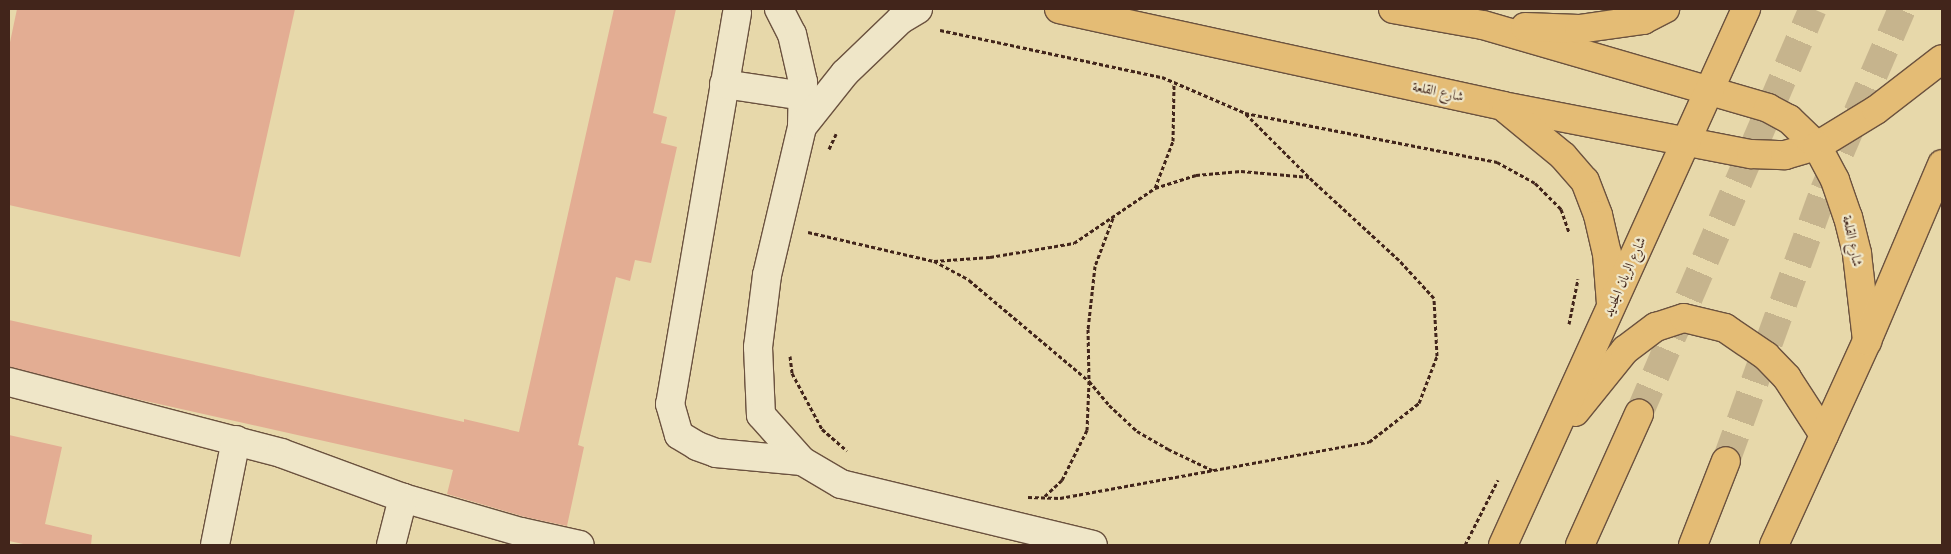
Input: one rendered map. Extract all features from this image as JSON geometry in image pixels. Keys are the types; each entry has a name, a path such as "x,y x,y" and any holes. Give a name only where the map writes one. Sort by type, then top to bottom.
{"main road":[{"name":"شارع القلعة","path":"1059,9 1503,106 1751,154 1785,156 1817,146 1876,110 1942,59"},
{"name":"شارع القلعة","path":"1393,9 1483,25 1768,108 1789,119 1817,146 1835,180 1848,216 1857,254 1868,341"},
{"path":"1483,25 1579,29 1643,20 1665,9"},
{"name":"شارع الريان الجديد","path":"1503,545 1612,309 1684,142 1709,92 1746,9"},
{"path":"1503,106 1564,156 1585,181 1598,215 1607,253 1612,309"},
{"path":"1774,545 1868,341 1942,164"},
{"path":"1550,442 1625,350 1656,327 1684,318 1724,328 1766,356 1787,378 1824,435"},
{"path":"1580,545 1639,414"},
{"path":"1693,545 1726,461"}],"lane":[{"path":"779,9 792,34 804,82 802,127 767,275 758,347 761,415 802,461 841,484 1093,545"},
{"path":"737,12 670,404 679,435 697,446 716,453 802,461"},
{"path":"802,127 844,73 909,15"},
{"path":"724,84 803,96"},
{"path":"9,382 281,453 519,539 580,545"},
{"path":"215,545 236,440"},
{"path":"391,545 403,498"}],"path":[{"path":"909,15 1162,77 1246,114 1497,162 1535,183 1561,209 1570,233"},
{"path":"1155,188 1173,141 1174,83"},
{"path":"1025,496 1060,498 1369,442 1419,402 1437,356 1434,298 1399,260 1309,177 1246,114"},
{"path":"827,155 838,128"},
{"path":"934,261 990,257 1074,243 1155,188 1196,175 1241,172 1309,177"},
{"path":"1037,531 1044,497 1062,480 1086,430 1089,381 1088,329 1095,266 1113,217"},
{"path":"802,230 934,261 969,280 1089,381 1109,405 1137,431 1168,449 1213,470"},
{"path":"1568,325 1578,278 1578,269"},
{"path":"790,355 792,373 822,429 849,453"},
{"path":"1465,545 1499,477"}],"building":[{"path":"17,9 295,9 240,257 9,205 9,47"},
{"path":"614,9 676,9 653,113 667,117 661,143 677,147 651,263 635,260 630,281 616,277 578,445 584,447 567,526 525,517 447,494 453,470 132,398 9,367 9,320 464,422 464,419 519,432"},
{"path":"9,435 62,447 45,524 92,535 91,545 28,545 9,541"}],"tunnel":[{"path":"1639,414 1813,9"},
{"path":"1726,461 1824,190 1902,9"}]}
